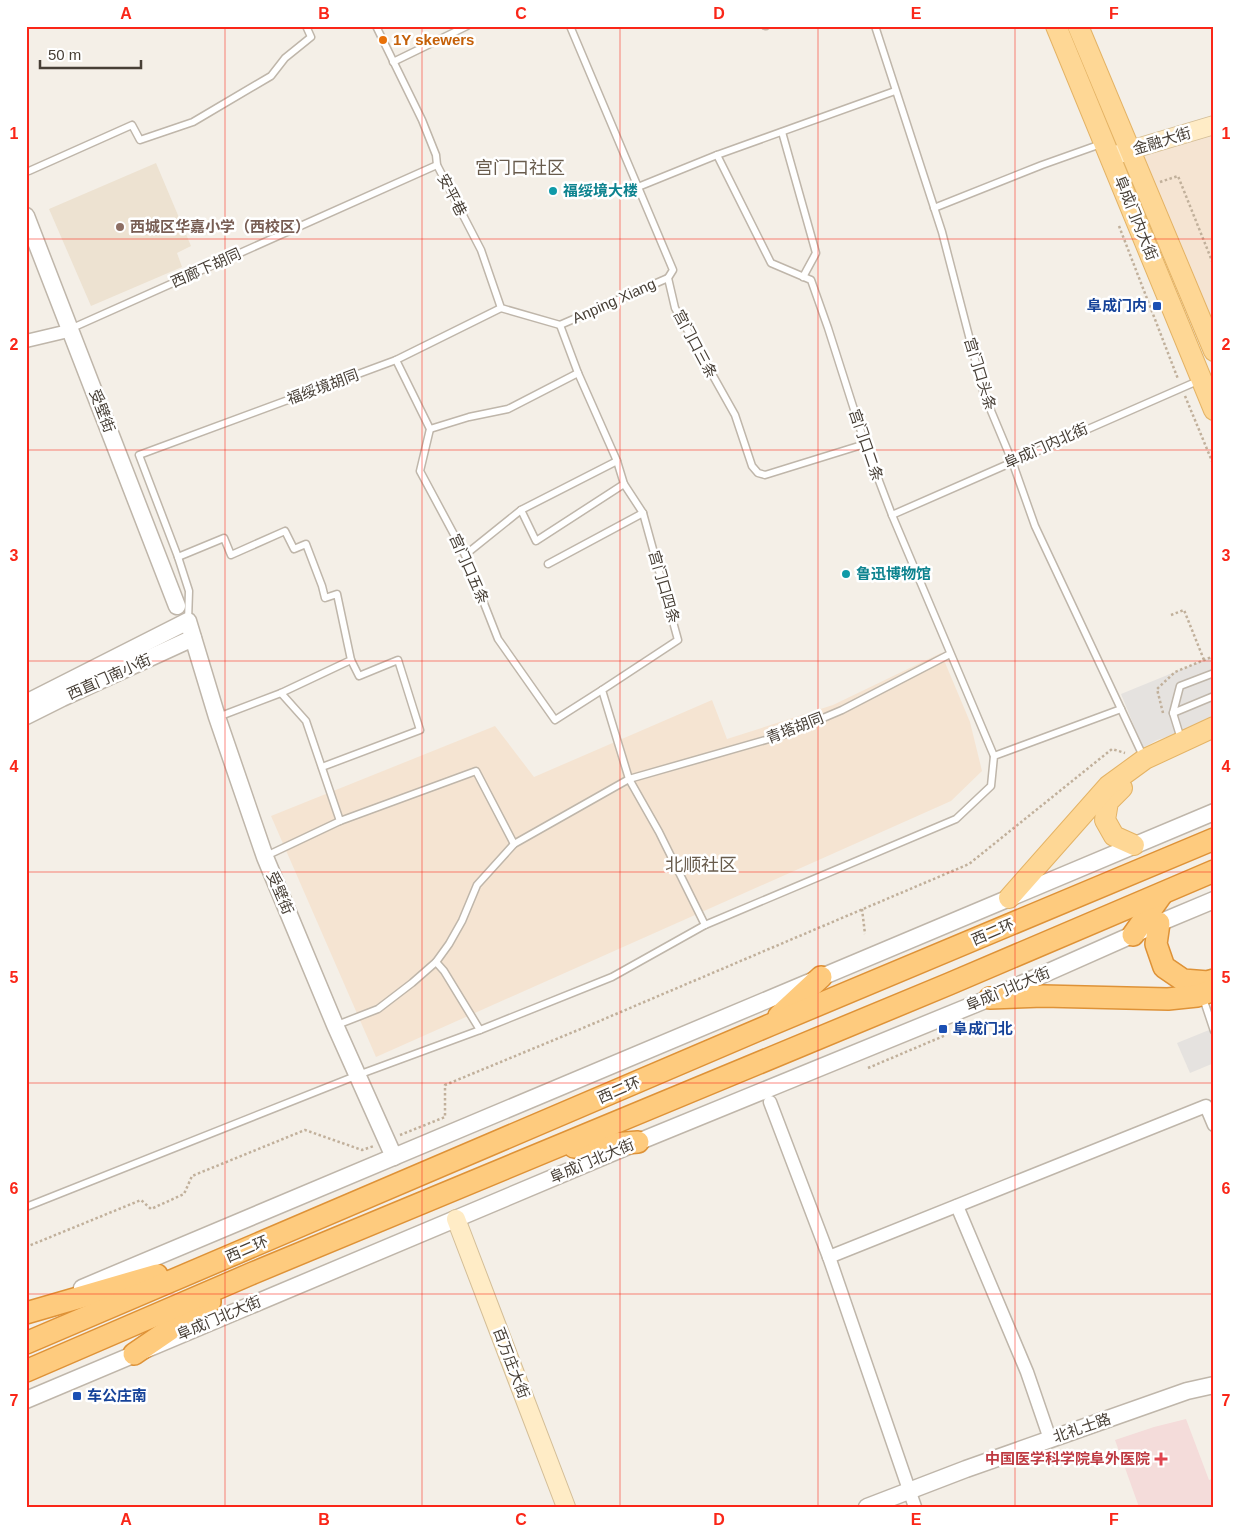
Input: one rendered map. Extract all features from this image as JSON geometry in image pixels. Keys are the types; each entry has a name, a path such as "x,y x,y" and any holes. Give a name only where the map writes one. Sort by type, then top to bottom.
{"highway":[{"name":"西二环","path":"26,1343 770,1025 1214,839"},
{"name":"西二环","path":"26,1371 253,1273 554,1149 1214,871"},
{"path":"1133,935 1162,894"},
{"path":"1159,923 1156,944 1164,967 1183,980 1208,982 1214,980"},
{"path":"770,1025 821,977"},
{"path":"990,998 1043,996 1168,999 1197,996 1209,997"},
{"path":"554,1149 638,1142"},
{"path":"26,1312 244,1251"},
{"path":"134,1354 253,1273"}],"main road":[{"name":"阜成门内大街","path":"1056,26 1214,410"},
{"name":"阜成门内大街","path":"1078,26 1214,351"},
{"name":"金融大街","path":"1108,150 1130,150 1214,125"},
{"path":"1134,845 1114,836 1105,820 1108,802 1125,785 1153,764 1214,727"},
{"path":"1008,898 1108,786 1142,753 1214,737"},
{"name":"百万庄大街","path":"456,1219 566,1507"}],"street":[{"name":"受壁街","path":"26,216 177,606"},
{"name":"西廊下胡同","path":"26,341 64,332"},
{"name":"受壁街","path":"188,621 217,718 265,857 335,1026 394,1157"},
{"name":"西直门南小街","path":"26,703 188,621"},
{"name":"西直门南小街","path":"26,716 193,638"},
{"path":"26,1312 1214,812"},
{"name":"阜成门北大街","path":"26,1400 638,1142 990,998 1214,900"},
{"path":"770,1102 829,1257 915,1507"},
{"path":"829,1257 1206,1106 1214,1125"},
{"path":"957,1206 1027,1372 1050,1439"},
{"name":"北礼士路","path":"867,1507 966,1469 1187,1390 1214,1385"}],"lane":[{"path":"29,171 132,125 140,140 193,122 271,76 284,58 311,37 306,26"},
{"name":"安平巷","path":"376,26 422,120 436,155 437,165 481,250 501,308"},
{"path":"393,62 467,26"},
{"name":"宫门口三条","path":"570,26 674,270 668,278 675,308 734,415 752,466 758,473 765,475 864,444"},
{"name":"宫门口头条","path":"875,26 934,208 984,394 1036,526 1142,753"},
{"path":"638,187 717,155 895,91"},
{"path":"717,155 771,263 803,277 816,253 782,132"},
{"path":"934,208 1042,165 1108,150"},
{"name":"西廊下胡同","path":"64,332 437,165"},
{"name":"宫门口二条","path":"803,277 811,280 864,444 994,756"},
{"name":"Anping Xiang","path":"560,325 668,278"},
{"path":"501,308 560,325"},
{"name":"福绥境胡同","path":"178,558 139,455 396,360 501,308"},
{"name":"宫门口四条","path":"560,325 578,373 617,461 624,484 643,513 678,640 602,690"},
{"path":"396,360 430,429 469,417 508,409 578,373"},
{"name":"阜成门内北街","path":"892,515 1201,379"},
{"name":"宫门口五条","path":"430,429 420,471 465,555 498,639 555,720 602,690"},
{"path":"465,555 521,510 617,461"},
{"path":"521,510 536,541 624,484"},
{"path":"548,564 643,513"},
{"path":"188,621 189,591 178,558 224,538 231,555 285,531 294,549 306,544 325,598 337,594 351,660 359,676 398,660 420,730 322,767"},
{"name":"青塔胡同","path":"335,1026 378,1009 436,962 462,921 477,885 514,844 630,779 783,735 842,710 950,654"},
{"path":"217,718 281,693 351,660"},
{"path":"1184,745 1173,713 1180,686 1214,673"},
{"path":"602,690 630,779 659,832 705,926"},
{"path":"281,693 306,721 340,821"},
{"path":"1173,713 1214,696"},
{"path":"26,1207 358,1075 480,1030 612,977 705,926 956,819 991,786 994,756 1121,709"},
{"path":"265,857 340,821 476,771 514,844"},
{"path":"436,962 444,971 480,1030"},
{"path":"1209,997 1214,1031"}],"path":[{"path":"1171,615 1184,610 1204,660 1214,656"},
{"path":"26,1247 141,1200 151,1209 184,1194 192,1176 305,1130 362,1150 445,1117 445,1085 969,864 1112,749 1131,754 1142,753"},
{"path":"862,909 865,934"},
{"path":"868,1068 946,1035"}],"shaded area":[{"path":"1214,134 1214,367 1132,169 1148,153"},
{"name":"西城区华嘉小学（西校区）","path":"156,163 191,246 177,253 182,267 91,306 49,209"},
{"path":"941,653 970,722 982,771 951,801 376,1057 271,816 495,726 534,777 712,700 727,739 833,705"},
{"path":"1214,656 1214,721 1157,740 1143,748 1121,694"},
{"path":"1214,1028 1214,1063 1190,1073 1177,1043"},
{"name":"中国医学科学院阜外医院","path":"1186,1419 1209,1480 1214,1478 1214,1507 1139,1507 1115,1440"}],"place":[{"name":"1Y skewers","path":"383,40"},
{"name":"福绥境大楼","path":"553,191"},
{"name":"西城区华嘉小学（西校区）","path":"120,227"},
{"name":"阜成门内","path":"1157,306"},
{"name":"鲁迅博物馆","path":"846,574"},
{"name":"阜成门北","path":"943,1029"},
{"name":"车公庄南","path":"77,1396"},
{"name":"中国医学科学院阜外医院","path":"1161,1459"}],"district":[{"name":"宫门口社区","path":"520,168"},
{"name":"北顺社区","path":"701,865"}]}
